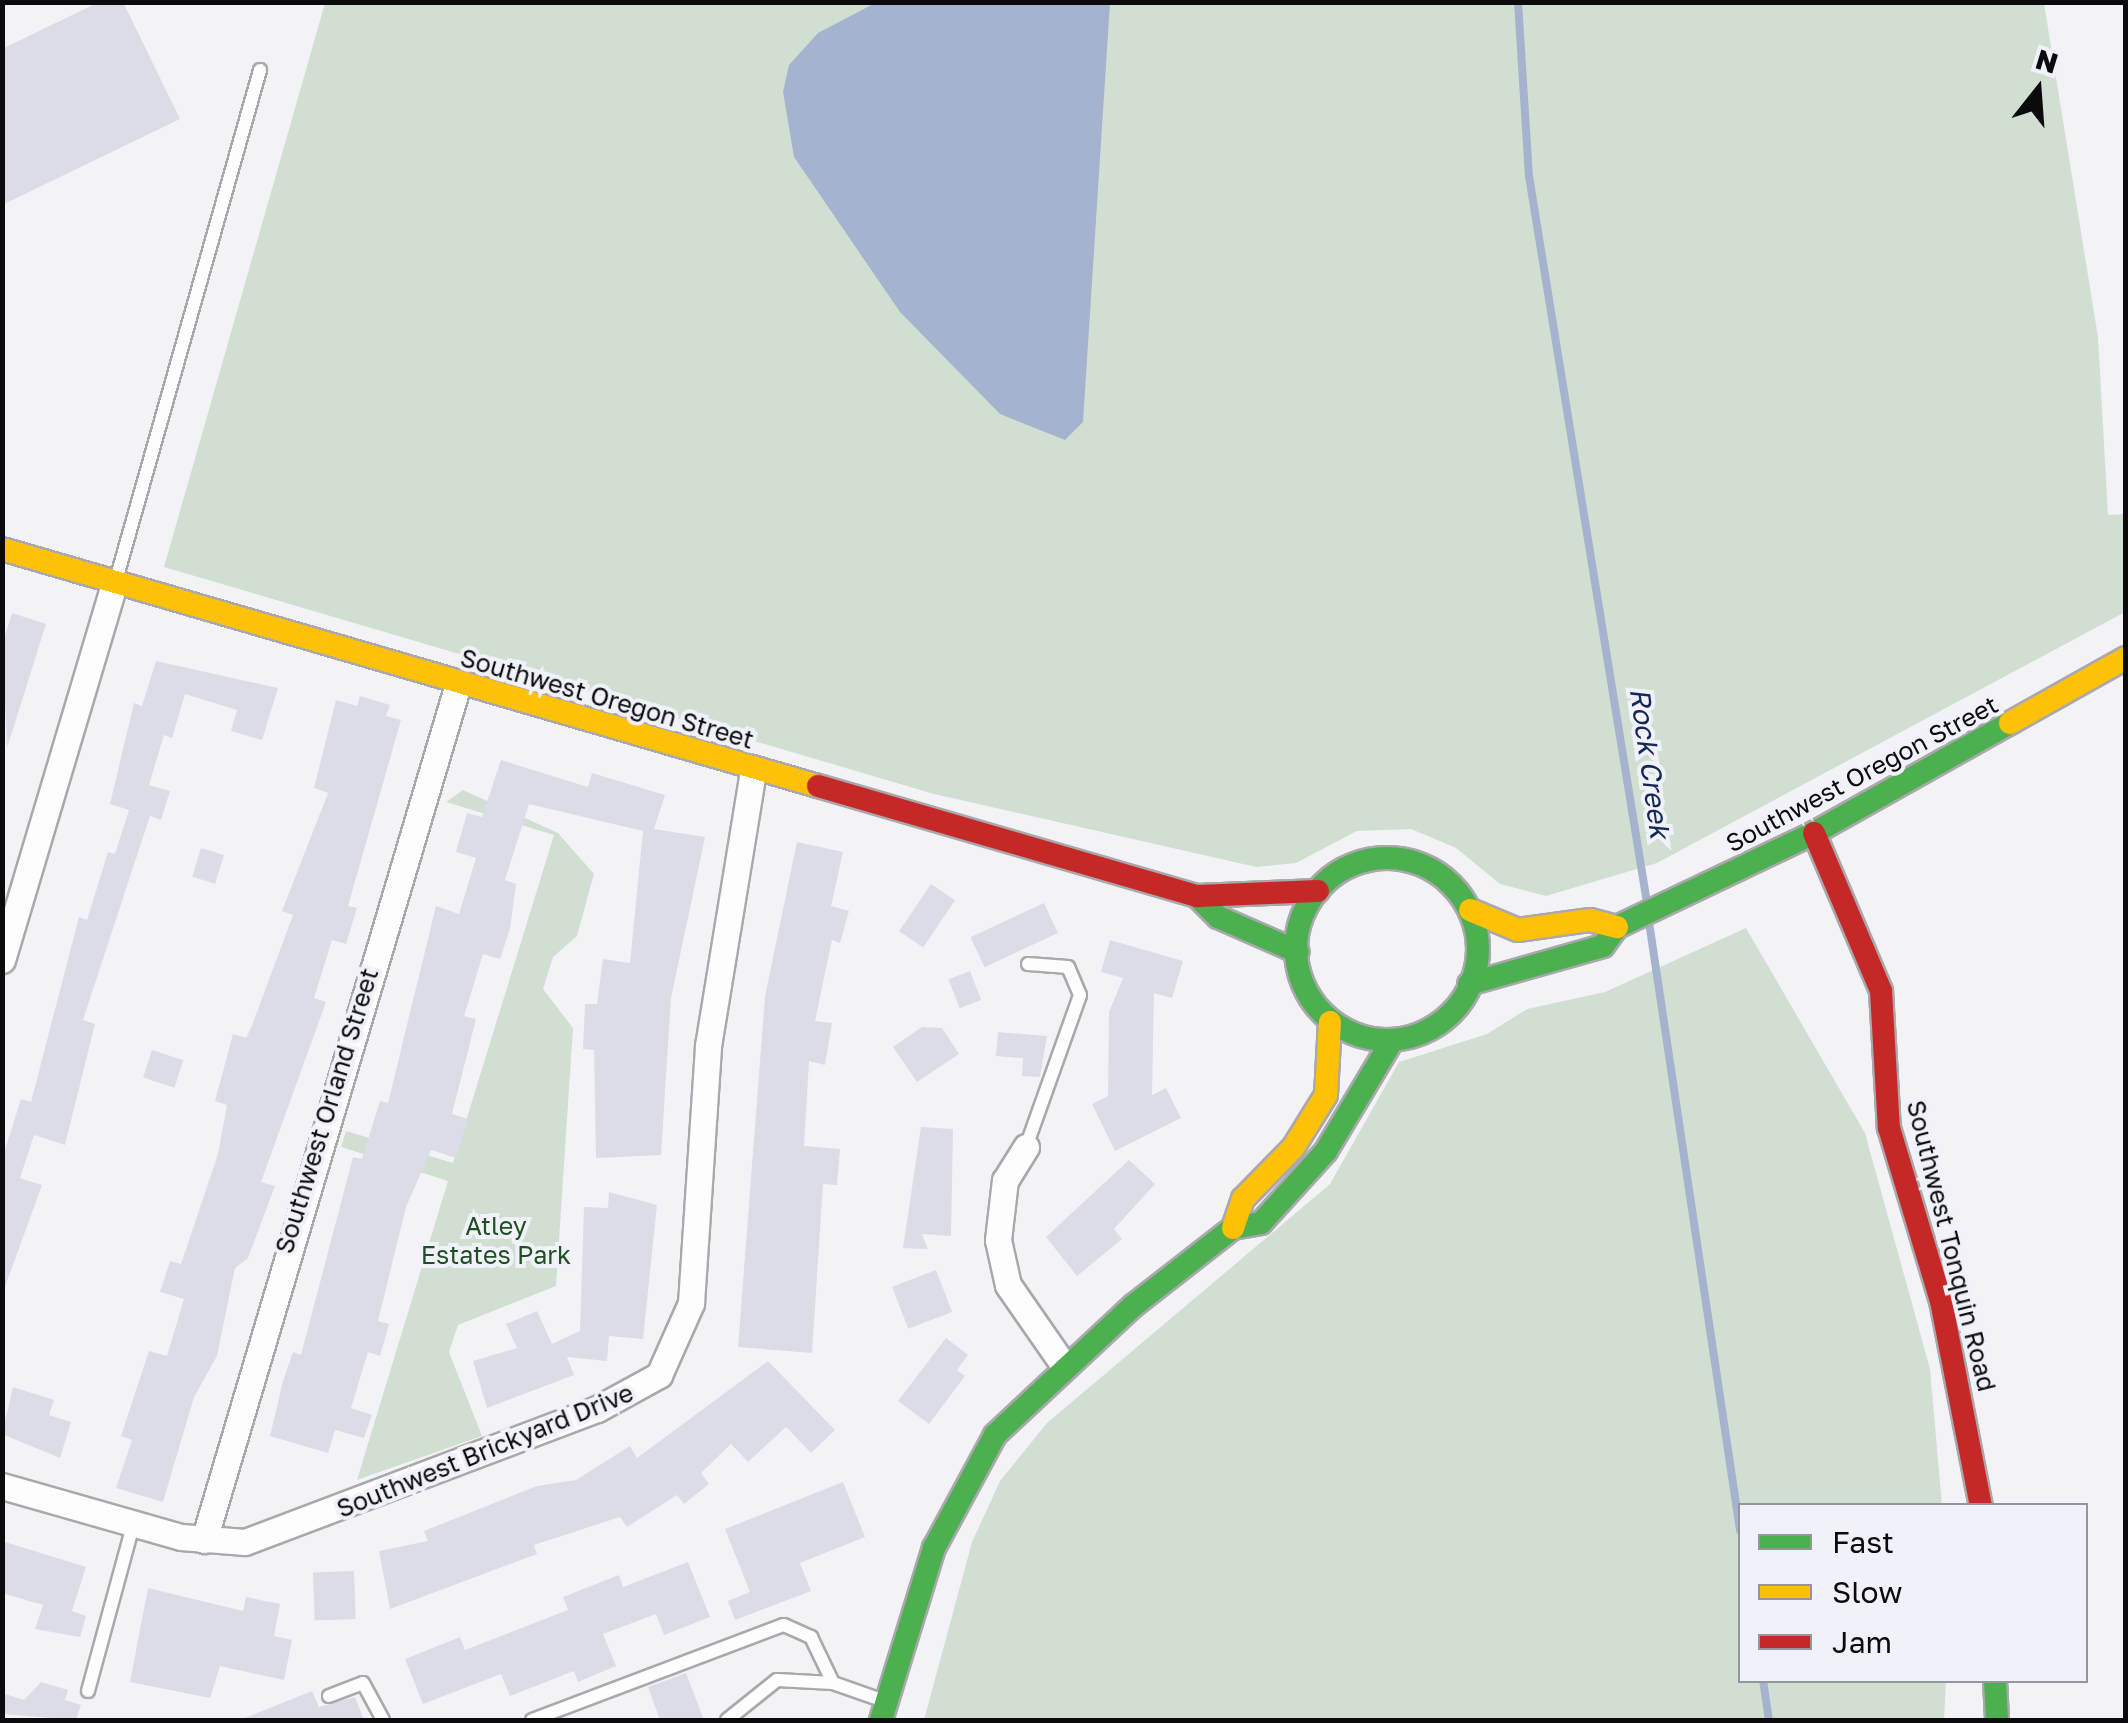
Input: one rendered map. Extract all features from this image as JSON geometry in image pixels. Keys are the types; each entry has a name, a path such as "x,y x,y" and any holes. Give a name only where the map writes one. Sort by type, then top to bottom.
{"main road":[{"name":"Southwest Oregon Street","path":"2,549 753,771 1197,896 1318,891"},
{"name":"Southwest Oregon Street","path":"1469,984 1603,946 1617,927 1814,832 2126,658"},
{"name":"Southwest Tonquin Road","path":"1814,832 1881,991 1890,1128 1951,1341 1980,1503"},
{"path":"1390,1044 1330,1022 1306,988 1298,952 1318,891 1373,856 1414,858 1470,910 1518,930 1590,920 1617,927"},
{"name":"Southwest Oregon Street","path":"1197,896 1218,916 1298,952"},
{"path":"884,1711 953,1507 995,1435 1063,1364 1233,1228 1261,1222 1298,1185 1390,1044 1449,1016 1469,984 1470,910"},
{"path":"1233,1228 1243,1199 1293,1148 1326,1095 1330,1022"},
{"path":"1995,1683 1997,1720"}],"street":[{"path":"2,960 116,582"},
{"name":"Southwest Orland Street","path":"204,1540 458,684"},
{"name":"Southwest Brickyard Drive","path":"2,1486 133,1525 204,1540 267,1537 644,1388 672,1358 690,1303 708,1046 753,771"},
{"path":"1026,1146 1005,1180 998,1240 1008,1285 1063,1364"}],"lane":[{"path":"116,582 260,70"},
{"path":"1026,1146 1080,995 1068,967 1028,964"},
{"path":"88,1691 133,1525"},
{"path":"532,1720 784,1625 811,1637 832,1684"},
{"path":"727,1720 777,1680 832,1684 884,1711"},
{"path":"330,1696 363,1683 383,1720"}],"green space":[{"path":"325,3 2044,3 2098,337 2108,515 2125,514 2125,612 1657,863 1546,896 1500,884 1456,848 1411,829 1357,831 1296,863 1256,867 934,794 164,567"},
{"name":"Atley Estates Park","path":"463,790 558,833 594,874 577,936 553,957 543,989 573,1028 556,1286 458,1325 449,1352 482,1436 357,1480 448,1181 341,1147 346,1131 453,1163 554,835 446,802"},
{"path":"1746,928 1865,1133 1930,1369 1942,1503 1738,1503 1738,1683 1946,1683 1944,1720 924,1720 972,1542 1000,1481 1047,1423 1330,1184 1399,1062 1487,1034 1527,1009 1605,992"}],"water":[{"path":"877,2 1110,3 1083,422 1065,440 1000,414 900,312 794,157 783,92 789,65 818,33"}],"building":[{"path":"99,2 123,2 180,119 2,205 2,49"},
{"path":"12,613 46,624 7,748 2,645"},
{"path":"156,661 278,688 262,740 231,731 237,710 185,694 172,738 164,735 149,785 170,791 161,820 150,816 83,1020 95,1024 65,1145 34,1135 20,1178 42,1185 2,1295 2,1159 21,1099 31,1102 79,917 87,920 108,852 115,854 129,810 110,804 134,703 142,706"},
{"path":"360,696 390,705 386,716 401,720 348,906 357,908 346,944 332,940 314,998 326,1002 261,1182 275,1186 248,1258 235,1268 217,1356 194,1397 163,1502 116,1488 132,1440 121,1436 149,1351 167,1356 184,1299 160,1292 170,1261 181,1264 218,1154 227,1105 215,1101 233,1034 246,1038 293,915 282,911 328,793 314,788 336,700 357,706"},
{"path":"501,760 588,787 592,773 665,795 654,829 705,837 671,998 661,1155 596,1158 594,1050 583,1049 585,1004 597,1004 603,959 630,963 643,831 529,804 505,880 516,884 510,929 500,959 483,954 464,1016 476,1019 452,1114 468,1119 456,1158 431,1150 406,1207 378,1321 389,1324 380,1356 368,1352 351,1408 372,1415 364,1438 335,1430 328,1453 270,1436 293,1352 301,1355 353,1157 362,1159 380,1101 388,1103 436,906 459,914 476,858 456,852 467,813 482,817"},
{"path":"797,842 843,852 831,906 849,911 840,943 832,940 815,1021 832,1023 825,1065 809,1061 804,1146 840,1149 837,1185 823,1184 812,1353 738,1347 765,996"},
{"path":"201,848 224,855 215,884 192,877"},
{"path":"931,884 955,900 923,947 899,931"},
{"path":"1044,903 1058,933 985,967 971,937"},
{"path":"1110,940 1183,961 1172,998 1154,993 1152,1095 1166,1088 1181,1118 1115,1151 1092,1104 1108,1096 1109,1012 1123,978 1101,972"},
{"path":"970,971 981,1000 960,1008 949,979"},
{"path":"922,1027 942,1028 959,1054 917,1082 893,1047"},
{"path":"998,1032 1047,1036 1040,1077 1022,1076 1023,1058 996,1056"},
{"path":"152,1050 183,1060 174,1088 143,1078"},
{"path":"921,1127 953,1129 951,1236 922,1234 928,1249 903,1248"},
{"path":"1129,1160 1155,1184 1114,1229 1122,1239 1077,1276 1046,1237"},
{"path":"609,1192 657,1205 643,1339 609,1336 607,1361 567,1357 574,1375 487,1408 473,1361 517,1348 506,1324 537,1311 552,1344 580,1331 584,1207 608,1208"},
{"path":"936,1270 952,1312 908,1329 892,1287"},
{"path":"946,1338 968,1355 957,1370 965,1376 929,1424 898,1401"},
{"path":"768,1361 835,1430 811,1453 786,1427 748,1462 731,1444 701,1473 709,1484 684,1504 677,1495 627,1527 620,1517 534,1545 537,1554 390,1609 379,1551 428,1541 424,1531 537,1486 576,1480 630,1446 637,1458"},
{"path":"13,1387 54,1400 49,1415 71,1422 60,1458 2,1434"},
{"path":"843,1482 865,1537 800,1563 811,1591 735,1620 728,1601 750,1592 725,1529"},
{"path":"2,1541 86,1567 72,1611 86,1616 80,1637 35,1629 43,1605 2,1593"},
{"path":"688,1562 710,1617 664,1635 656,1614 603,1634 616,1666 578,1682 574,1671 510,1696 501,1674 423,1704 405,1659 460,1637 465,1650 568,1610 563,1597 619,1575 623,1587"},
{"path":"354,1571 356,1619 315,1620 313,1572"},
{"path":"148,1588 243,1611 246,1597 280,1604 274,1636 292,1640 284,1680 220,1666 210,1698 130,1682"},
{"path":"686,1673 704,1720 660,1720 648,1687"},
{"path":"41,1682 68,1690 65,1700 81,1705 76,1720 2,1714 2,1693 24,1700"},
{"path":"312,1691 319,1707 355,1697 364,1720 240,1720"}],"waterway":[{"name":"Rock Creek","path":"1518,2 1529,176 1647,903"},
{"path":"1649,922 1738,1517"},
{"name":"Rock Creek","path":"1763,1683 1769,1720"}],"traffic: fast":[{"path":"1469,984 1603,946 1617,927 1814,833 2010,723"},
{"path":"1387,858 1422,865 1451,885 1471,914 1478,949 1471,984 1451,1013 1422,1033 1387,1040 1352,1033 1323,1013 1303,984 1296,949 1303,914 1323,885 1352,865 1387,858"},
{"path":"1197,896 1218,917 1298,952"},
{"path":"881,1720 934,1548 995,1435 1133,1306 1233,1228 1261,1223 1326,1151 1390,1044"},
{"path":"1995,1683 1997,1720"}],"traffic: slow":[{"path":"2,549 818,786"},
{"path":"2010,723 2126,658"},
{"path":"1470,910 1518,930 1590,920 1617,927"},
{"path":"1233,1228 1243,1199 1293,1148 1326,1095 1330,1022"}],"traffic: jam":[{"path":"818,786 1197,896 1318,891"},
{"path":"1814,833 1881,991 1889,1128 1941,1301 1980,1503"}]}
